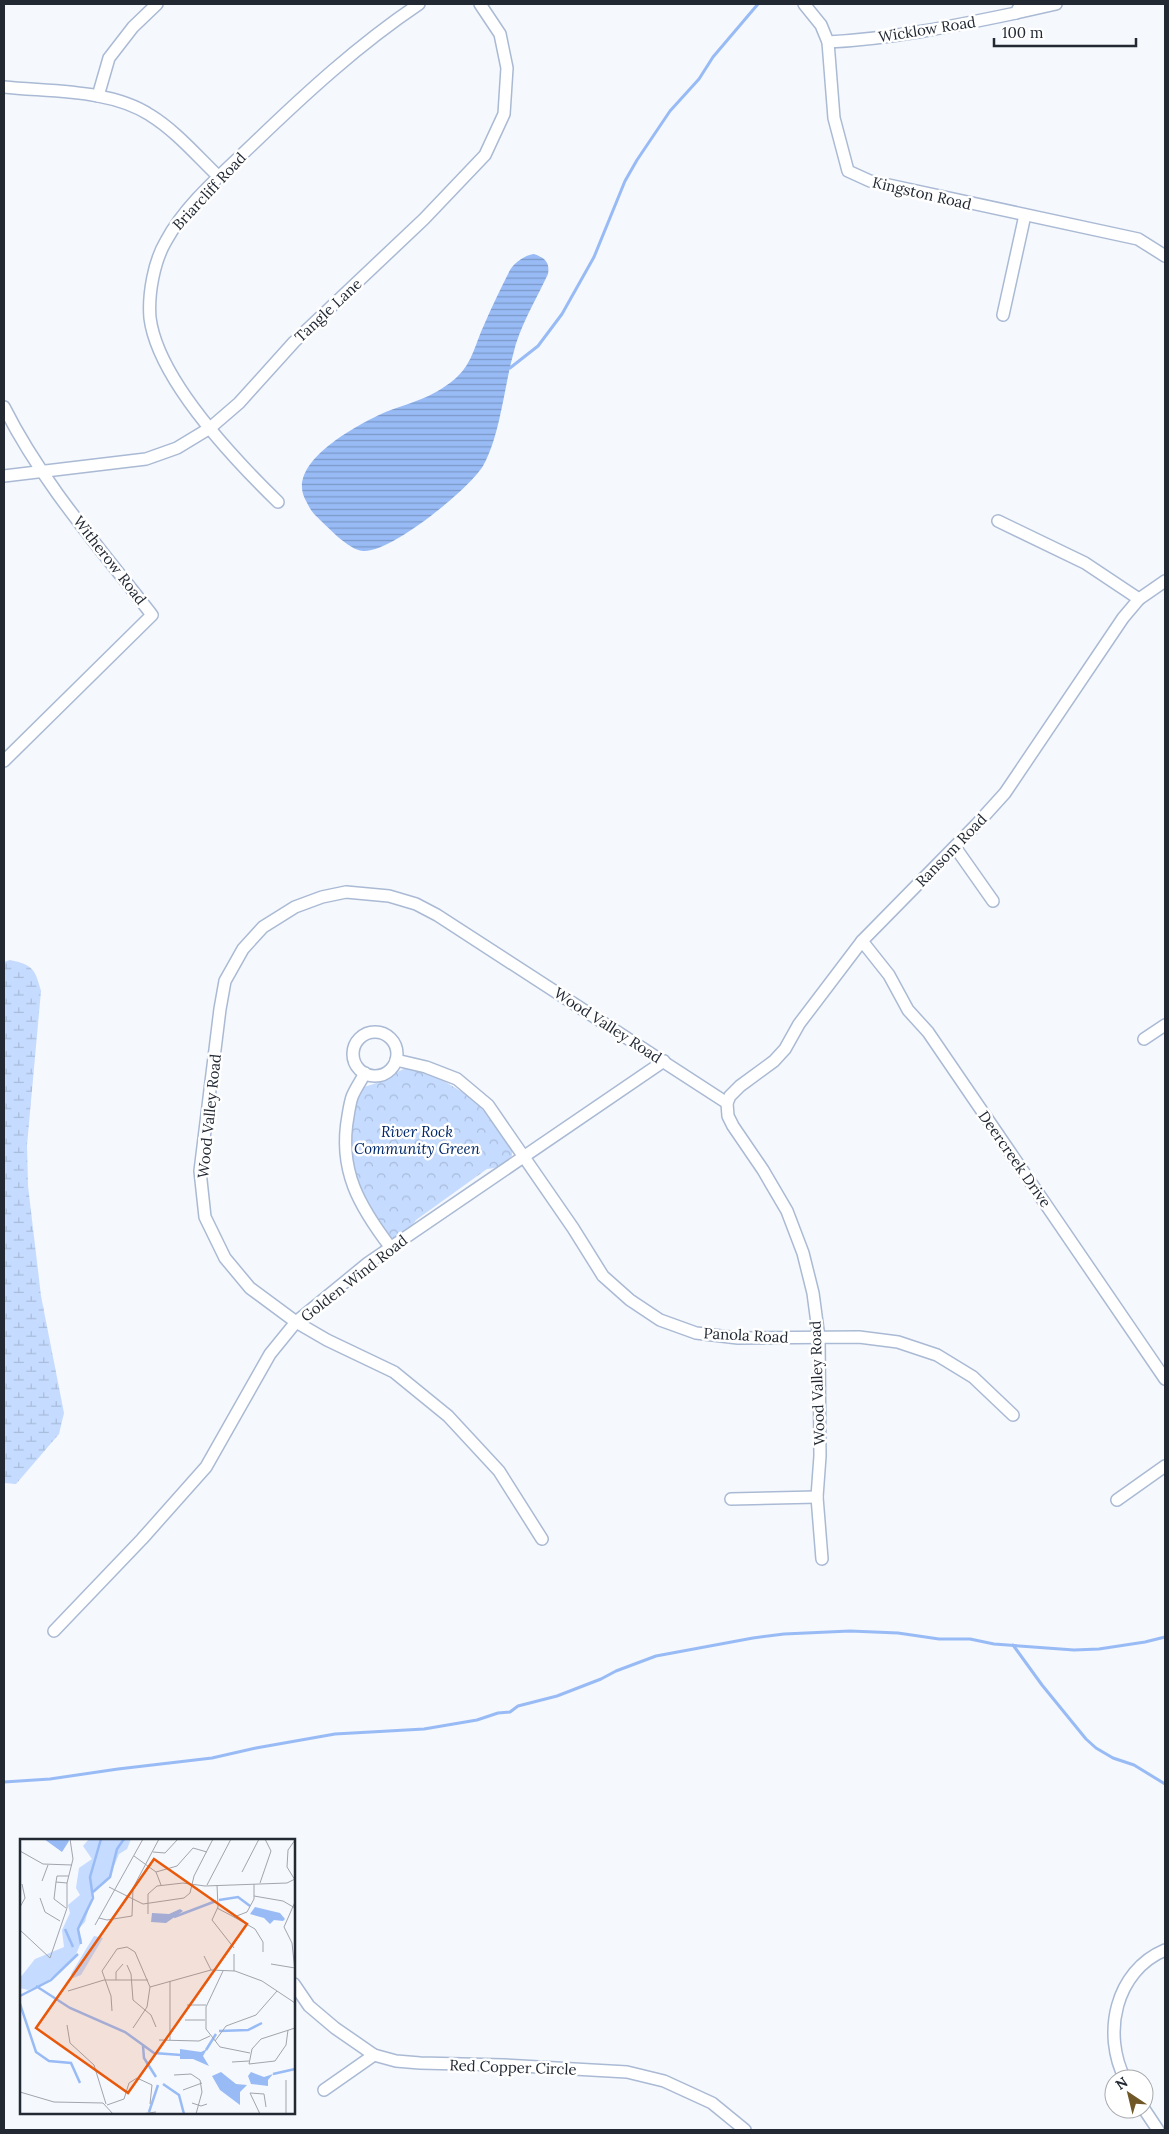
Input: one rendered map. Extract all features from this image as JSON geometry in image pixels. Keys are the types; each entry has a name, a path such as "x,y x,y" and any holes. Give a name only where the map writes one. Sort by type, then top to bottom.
{"street":[{"path":"98,96 109,58 133,27 157,4"},
{"name":"Briarcliff Road","path":"278,502 251,476 210,428 175,379 162,357 154,336 150,306 155,272 164,243 184,215 219,177 315,83 388,25 419,4"},
{"name":"Tangle Lane","path":"4,476 146,459 177,448 210,428 239,403 294,342 424,219 485,155 504,114 507,68 500,34 480,4"},
{"name":"Kingston Road","path":"804,4 821,25 828,42 834,118 848,171 870,181 964,203 1138,239 1165,256"},
{"name":"Wicklow Road","path":"828,42 905,34 953,26 1018,8 1056,4"},
{"path":"4,87 98,96 120,101 152,115 219,177"},
{"path":"1003,315 1025,215"},
{"name":"Witherow Road","path":"4,407 18,435 42,472 152,615 4,761"},
{"path":"998,521 1085,563 1139,599"},
{"name":"Ransom Road","path":"727,1106 730,1096 740,1086 774,1061 784,1049 799,1024 862,941 955,847 1004,793 1123,618 1139,599 1165,581"},
{"path":"955,847 993,901"},
{"name":"Wood Valley Road","path":"542,1539 500,1471 448,1416 394,1372 327,1340 296,1322 250,1288 225,1258 205,1218 200,1172 225,981 243,949 263,927 295,907 322,897 346,892 365,892 389,896 416,904 437,915 664,1061 727,1106 733,1126 780,1196 796,1233 812,1293 819,1338 820,1456 817,1497 822,1559"},
{"name":"Deercreek Drive","path":"862,941 889,975 908,1010 928,1032 1165,1378"},
{"path":"1144,1038 1165,1025"},
{"path":"381,1032 390,1037 397,1050 396,1060 392,1068 384,1074 374,1076 365,1074 355,1063 353,1053 358,1039 366,1033 381,1032"},
{"name":"Panola Road","path":"396,1060 426,1067 457,1079 488,1105 573,1228 603,1276 630,1300 660,1320 696,1333 738,1338 859,1337 898,1342 937,1355 973,1377 1013,1415"},
{"name":"Golden Wind Road","path":"54,1632 142,1539 206,1467 270,1354 296,1322 340,1285 391,1248 664,1061"},
{"path":"365,1074 352,1098 347,1126 345,1146 349,1176 359,1199 391,1248"},
{"path":"1117,1500 1165,1466"},
{"path":"731,1499 817,1497"},
{"path":"1122,2069 1114,2046 1114,2020 1118,2003 1123,1991 1138,1970 1151,1958 1165,1950"},
{"name":"Red Copper Circle","path":"295,1985 309,2006 335,2028 374,2055 396,2061 420,2063 626,2072 664,2081 712,2104 745,2130"},
{"path":"324,2090 374,2055"},
{"path":"1151,2119 1158,2130"}],"green space":[{"path":"10,960 24,964 32,969 41,991 27,1145 28,1186 41,1296 64,1413 59,1434 16,1484 4,1483 4,962"},
{"name":"River Rock Community Green","path":"406,1068 439,1078 477,1101 512,1149 512,1156 501,1165 487,1169 416,1220 403,1235 391,1238 371,1210 356,1178 350,1143 351,1125 356,1105 364,1087 389,1079 397,1072"}],"shaded area":[{"path":"534,254 546,261 548,274 516,345 494,441 483,466 446,504 392,542 376,549 363,551 357,550 344,542 310,509 302,486 305,472 326,448 354,428 386,412 429,395 444,387 458,376 470,359 510,270 520,259"}],"waterway":[{"path":"510,368 538,346 562,314 594,257 625,181 637,160 670,111 699,79 713,57 758,4"},
{"path":"4,1782 50,1779 212,1758 335,1734 424,1729 477,1720 498,1713 510,1712 518,1706 557,1696 656,1656 784,1634 850,1631 898,1633 939,1639 970,1639 994,1644 1074,1650 1099,1649 1165,1637"},
{"path":"1013,1645 1042,1685 1086,1739 1096,1748 1113,1758 1134,1765 1165,1784"}]}
